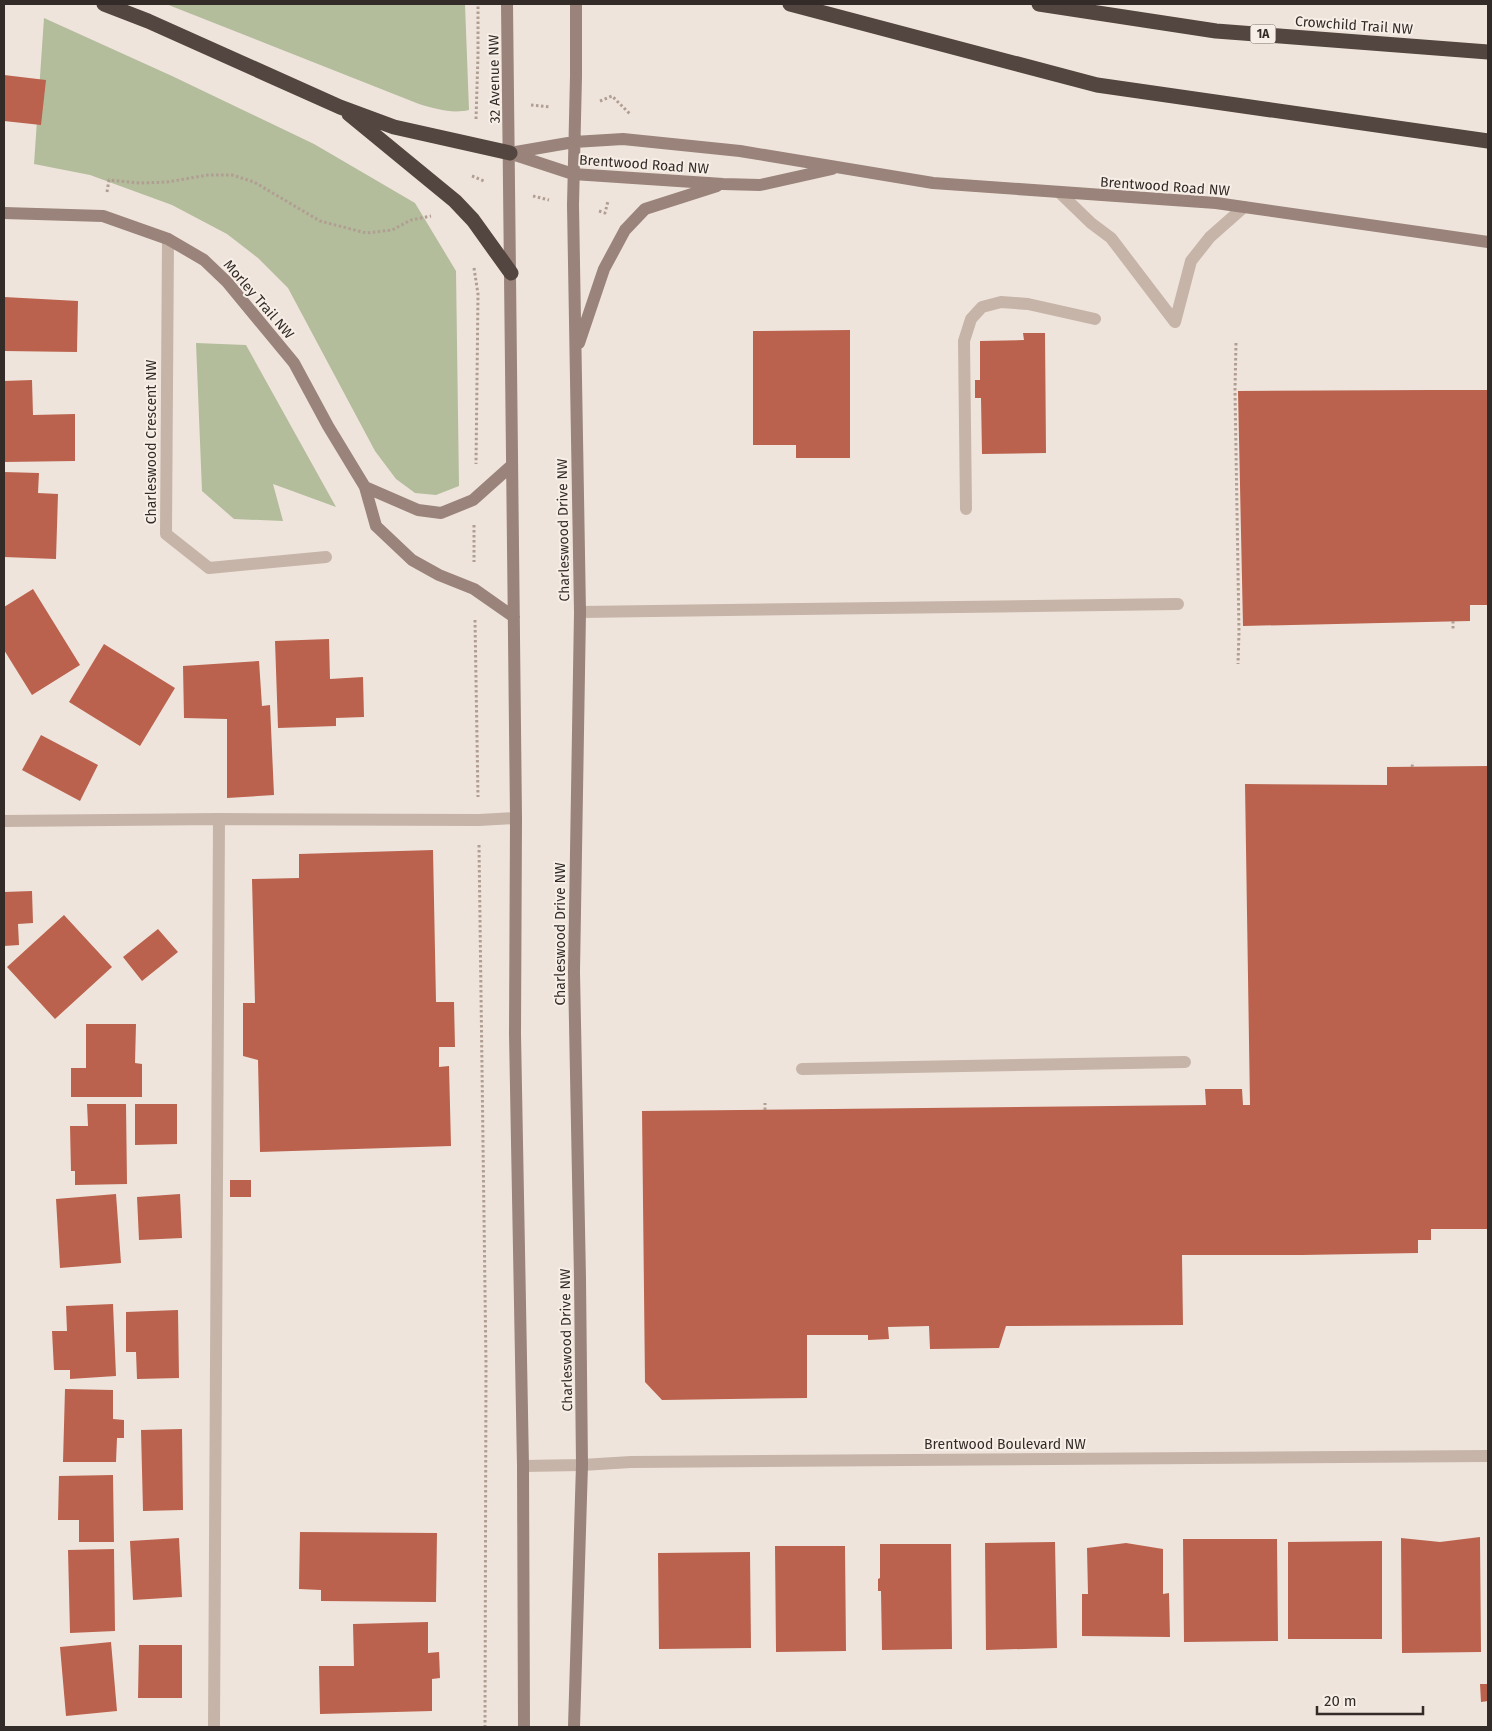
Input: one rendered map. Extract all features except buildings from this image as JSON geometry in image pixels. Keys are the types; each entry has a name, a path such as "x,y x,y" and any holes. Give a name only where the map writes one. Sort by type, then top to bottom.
{"highway":[{"path":"104,4 148,21 340,107 394,127 510,153"},
{"path":"790,4 1097,85 1488,141"},
{"name":"Crowchild Trail NW","path":"1039,4 1216,31 1488,52"},
{"path":"340,107 455,201 473,220 511,273"}],"street":[{"name":"32 Avenue NW","path":"507,4 510,153"},
{"path":"574,142 576,4"},
{"name":"Brentwood Road NW","path":"510,153 574,142 623,139 740,151 933,183 1060,194 1216,204 1488,242"},
{"name":"Charleswood Drive NW","path":"574,142 580,612 574,972 582,1465 574,1727"},
{"path":"510,153 516,818 515,1034 523,1466 524,1727"},
{"name":"Brentwood Road NW","path":"510,153 573,174 724,184 760,185 838,167"},
{"path":"576,353 604,269 625,230 645,209 724,184"},
{"path":"1060,194 1091,223 1111,238 1174,322 1192,261 1210,237 1244,208"},
{"name":"Morley Trail NW","path":"4,213 103,216 168,239 204,260 227,282 294,363 328,426 365,487 376,526 412,560 439,575 474,589 514,617"},
{"name":"Charleswood Crescent NW","path":"168,239 166,534 210,568 326,557"},
{"path":"966,509 964,341 971,319 982,308 1001,302 1028,304 1095,319"},
{"path":"365,487 418,510 441,513 473,500 512,466"},
{"path":"580,612 1178,604"},
{"path":"4,821 219,819 479,820 516,818"},
{"path":"214,1727 219,819"},
{"path":"802,1069 1185,1062"},
{"name":"Brentwood Boulevard NW","path":"523,1466 640,1462 1488,1456"}],"path":[{"path":"478,4 476,101 509,102 575,110 612,96 632,117"},
{"path":"103,216 109,180 140,183 167,182 208,175 232,175 254,182 320,221 357,231 392,230 411,220 432,216 438,218"},
{"path":"473,261 478,294 476,469 473,500 486,1364 485,1727"},
{"path":"1236,343 1238,664"},
{"path":"1453,621 1454,631"},
{"path":"1412,767 1413,762"},
{"path":"764,1110 765,1103"}],"green space":[{"path":"166,4 465,4 469,110 450,111 419,104"},
{"path":"44,18 172,76 314,144 415,203 456,271 459,486 436,495 415,493 396,479 375,451 288,288 258,258 227,234 172,205 90,175 34,164"},
{"path":"196,343 246,345 336,507 273,484 283,521 234,519 202,491"}]}
